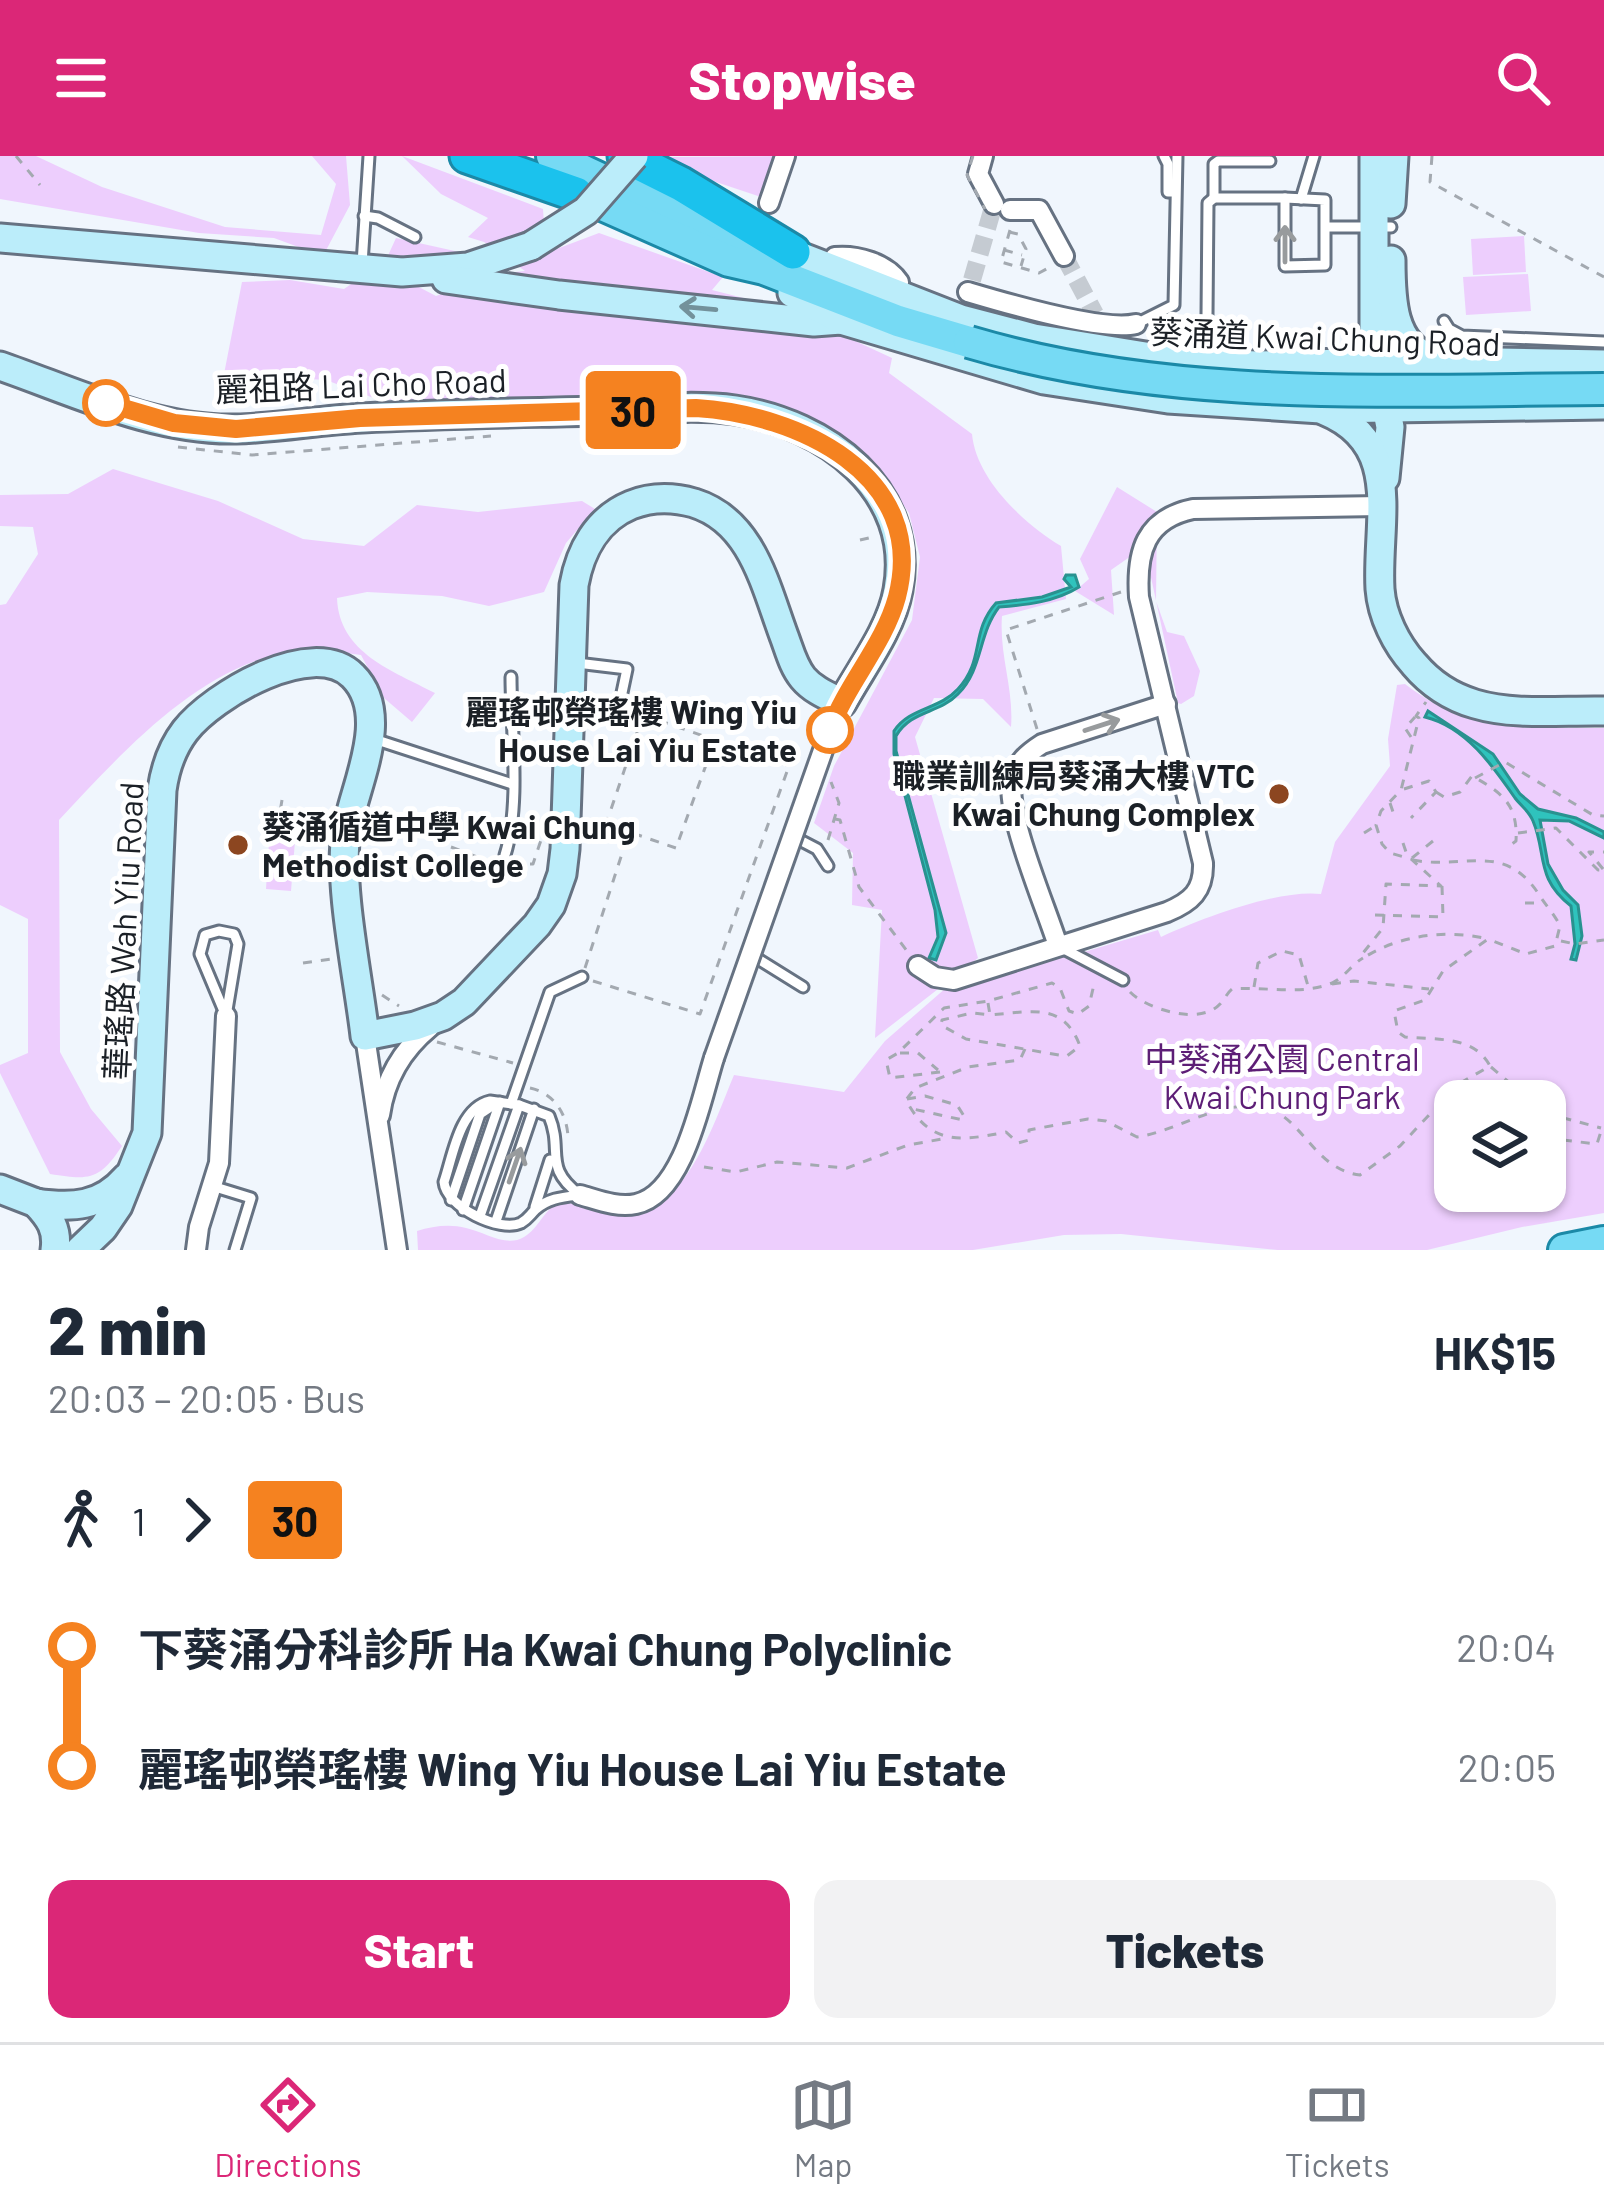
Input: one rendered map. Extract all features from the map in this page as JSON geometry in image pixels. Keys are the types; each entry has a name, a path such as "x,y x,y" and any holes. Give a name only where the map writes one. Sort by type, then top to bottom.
{"highway":[{"path":"466,156 577,194"},
{"path":"630,156 813,256"}],"main road":[{"name":"葵涌道 Kwai Chung Road","path":"508,156 577,194 729,262 764,268 911,326 967,311"},
{"name":"葵涌道 Kwai Chung Road","path":"552,156 767,258 868,300 967,311 1049,363 1175,382 1330,390 1604,385"},
{"path":"1564,1250 1604,1242"}],"street":[{"path":"402,272 468,267 531,246 586,211 630,156"},
{"path":"769,203 785,156"},
{"path":"983,156 978,174 993,209 1040,210 1064,256"},
{"path":"1349,156 1366,169 1373,190 1400,328 1418,353 1444,361"},
{"path":"1373,190 1374,156"},
{"path":"1296,365 1333,358 1354,341 1370,316 1394,156"},
{"name":"葵涌道 Kwai Chung Road","path":"709,227 813,256 1034,338 1170,360 1296,365 1377,361 1604,364"},
{"path":"0,238 402,272 559,296 814,322 841,320"},
{"name":"葵涌道 Kwai Chung Road","path":"729,262 841,320 1044,380 1168,399 1321,409 1604,405"},
{"path":"1373,297 1390,446 1381,506"},
{"path":"967,311 1098,318 1136,325"},
{"name":"麗祖路 Lai Cho Road","path":"0,366 132,412 199,427 236,429 360,418 736,410 811,435 868,478 885,498 894,518 901,566 890,619 837,712 682,1158 653,1197 639,1204 619,1205 580,1195"},
{"path":"1386,466 1404,433 1459,406"},
{"path":"1321,409 1363,434 1379,469 1383,608 1404,652 1427,679 1480,706 1604,711"},
{"path":"379,1142 381,1109 394,1070 413,1042 445,1029 537,925 556,894 565,850 574,585 589,541 602,525 630,506 676,499 711,510 742,535 797,668 837,712"},
{"path":"918,966 934,977 954,980 1167,912 1186,904 1201,887 1203,863 1139,597 1138,575 1147,541 1167,509 1381,506"},
{"name":"華瑤路 Wah Yiu Road","path":"80,1250 103,1228 136,1166 150,1110 162,790 175,748 187,729 215,704 287,665 315,660 338,665 361,685 370,714 344,850 344,961 365,1036 397,1250"},
{"path":"1058,946 1013,810 1013,775 1028,753 1042,744 1166,704"},
{"path":"344,961 388,1013 445,1029"},
{"path":"196,1250 222,1136 226,1016"},
{"path":"365,1036 445,1029"},
{"path":"36,1203 71,1208 95,1202 115,1192 136,1166"},
{"path":"0,1189 103,1228"},
{"path":"36,1203 51,1220 57,1237 55,1250"}],"lane":[{"path":"362,269 369,156"},
{"path":"1164,156 1168,192 1174,192"},
{"path":"1136,325 1174,305 1177,156"},
{"path":"1301,199 1315,156"},
{"path":"1214,198 1214,164 1218,161 1270,161"},
{"path":"1207,315 1208,203 1214,198 1285,198 1325,200 1325,266 1285,266 1285,198"},
{"path":"364,216 415,237"},
{"path":"1325,227 1382,227"},
{"path":"1444,321 1462,336 1604,342"},
{"path":"571,663 627,669 619,707"},
{"path":"505,854 512,784 511,677"},
{"path":"369,738 512,784"},
{"path":"792,836 817,849 828,866"},
{"path":"219,932 234,934 238,944 226,1016 200,954 205,935 219,932"},
{"path":"1058,946 1124,980"},
{"path":"750,954 803,987"},
{"path":"464,1210 519,1086 550,992 582,977"},
{"path":"481,1216 510,1104"},
{"path":"510,1104 549,1117 560,1149 554,1168 580,1195 545,1202 525,1222 513,1225 464,1210 451,1200 480,1114 510,1104"},
{"path":"496,1221 534,1109"},
{"path":"533,1212 560,1149"},
{"path":"212,1186 251,1198 235,1250"}],"path":[{"path":"16,156 40,185"},
{"path":"973,156 967,175 1011,227 1000,262 1030,271"},
{"path":"1432,156 1430,182 1604,277"},
{"path":"1010,232 1018,234 1026,249 1020,268"},
{"path":"1004,250 1024,256"},
{"path":"876,525 882,547"},
{"path":"860,540 879,535"},
{"path":"1039,734 1006,630 1124,590 1120,580 1138,575"},
{"path":"1414,740 1405,728 1427,700 1421,692"},
{"path":"619,707 789,766 700,1014 582,977 629,832"},
{"path":"606,825 643,715"},
{"path":"1364,833 1376,825 1401,790 1417,715"},
{"path":"581,824 606,825 676,848 715,739"},
{"path":"1401,790 1430,781 1444,797 1456,795 1505,762 1604,817"},
{"path":"1475,778 1508,799 1517,832 1509,846"},
{"path":"828,866 828,838 839,802 836,785 829,780"},
{"path":"1411,818 1436,792"},
{"path":"282,800 280,812 287,812"},
{"path":"1390,802 1394,815"},
{"path":"835,819 840,820 859,887 918,966"},
{"path":"1376,825 1382,844 1396,856 1438,864 1494,861 1519,869 1558,920 1559,941"},
{"path":"1517,832 1558,829 1598,870 1604,870"},
{"path":"451,848 497,864 532,864 541,840 554,840"},
{"path":"1410,860 1433,841"},
{"path":"1375,915 1443,917 1444,886 1410,860 1403,843"},
{"path":"1375,848 1382,844"},
{"path":"1493,851 1494,861"},
{"path":"1604,852 1589,852 1604,870"},
{"path":"1365,957 1383,928 1386,884 1441,886"},
{"path":"1377,888 1385,888"},
{"path":"1525,903 1544,903"},
{"path":"1330,984 1365,957 1415,936 1473,935 1526,954 1549,949 1559,941 1604,940"},
{"path":"1488,939 1443,970 1424,1000 1394,1010 1398,1032 1475,1047 1506,1080"},
{"path":"303,963 344,961 334,945"},
{"path":"1254,989 1258,963 1282,951 1299,955 1309,986"},
{"path":"940,1072 890,1078 886,1060 944,1008 1052,983 1060,988 1069,1011 1078,1014 1089,1006 1100,973"},
{"path":"1124,980 1143,1005 1174,1012 1207,1011 1220,1005 1232,989 1264,992 1354,981 1433,989"},
{"path":"1014,993 1024,999"},
{"path":"988,1001 990,1015"},
{"path":"1054,1011 1064,1018 1080,1046 1067,1056 966,1039 941,1025 942,1020 958,1015 990,1015 1054,1011"},
{"path":"445,1029 499,1058"},
{"path":"906,1100 915,1088 982,1062 1020,1060 1025,1049"},
{"path":"898,1054 918,1053 946,1076"},
{"path":"1468,1080 1490,1066"},
{"path":"519,1086 541,1090 555,1102 569,1133 560,1149"},
{"path":"935,1100 945,1093"},
{"path":"906,1100 920,1096 960,1106 963,1120 911,1110"},
{"path":"906,1100 911,1110 950,1138"},
{"path":"704,1167 736,1172 793,1162 847,1168 908,1145 950,1138 1006,1132 1018,1143 1029,1140 1029,1130 1088,1120 1106,1121 1137,1137 1228,1109 1268,1108 1285,1117 1321,1156 1349,1173 1360,1174 1400,1146 1434,1109"},
{"path":"1566,1118 1603,1128 1597,1144 1566,1140"}],"green space":[{"path":"0,156 36,156 102,187 225,227 321,235 336,184 312,156 346,156 350,205 323,256 274,238 199,233 0,199"},
{"path":"402,156 543,209 546,253 599,233 723,277 712,290 786,309 892,358 889,373 972,434 982,467 1004,499 1061,546 1066,599 1002,616 1011,727 983,699 934,698 915,737 978,958 875,1038 882,910 852,905 853,853 814,823 834,766 912,620 920,557 909,513 879,469 828,428 742,399 459,411 371,397 326,380 224,374 242,282 290,280 344,289 386,260 396,238 473,255 413,284 436,296 496,274 525,271 484,242 468,237 488,218 441,194"},
{"path":"778,156 764,198 692,174 666,157"},
{"path":"1524,236 1526,272 1473,275 1471,239"},
{"path":"1528,274 1531,311 1466,315 1463,277"},
{"path":"113,469 218,501 303,539 364,546 417,505 478,512 582,501 595,509 566,543 544,592 489,606 442,596 367,592 337,598 347,633 358,646 386,668 435,693 412,722 384,698 361,655 313,650 269,657 234,670 169,712 59,820 60,1052 91,1109 122,1146 99,1172 74,1177 50,1174 0,1073 0,1065 28,1053 28,919 0,905 0,605 6,604 38,554 33,527 0,526 0,495 68,494"},
{"path":"1117,487 1157,512 1156,601 1149,568 1131,556 1111,570 1114,615 1075,591 1089,579 1080,559"},
{"path":"1156,602 1167,632 1184,636 1200,671 1194,696 1181,704 1178,703"},
{"name":"中葵涌公園 Central Kwai Chung Park","path":"1405,684 1476,721 1604,728 1604,1213 1427,1250 1278,1250 1121,1234 1064,1235 973,1250 418,1250 417,1231 442,1226 517,1240 559,1202 615,1214 645,1210 664,1199 695,1163 734,1075 844,1092 885,1041 947,987 1065,954 1090,967 1094,958 1084,952 1158,930 1161,937 1262,901 1321,894 1335,842 1390,766 1388,739 1397,685"},
{"path":"270,826 296,828 291,891 266,889"}],"water":[{"path":"1066,575 1075,575 1079,587 1030,604 999,607 966,684 950,700 909,721 896,736 896,751 946,933 936,960 929,958 938,937 935,910 894,754 894,731 908,717 958,689 972,667 983,625 996,603 1042,597 1071,587"},
{"path":"1428,711 1493,754 1520,794 1538,809 1576,818 1604,832 1604,838 1569,821 1540,820 1548,864 1578,905 1582,936 1576,960 1571,959 1575,944 1571,906 1547,876 1531,817 1477,749 1453,729 1425,717"}],"tunnel":[{"path":"972,280 994,204 1005,208"},
{"path":"1064,256 1095,314"}],"bus line":[{"name":"30","path":"106,403 174,423 236,429 360,418 696,408 736,410 811,435 868,478 885,498 894,518 901,566 890,619 830,730"}],"place":[{"name":"麗瑤邨榮瑤樓 Wing Yiu House Lai Yiu Estate","path":"830,730"},
{"name":"職業訓練局葵涌大樓 VTC Kwai Chung Complex","path":"1279,794"},
{"name":"葵涌循道中學 Kwai Chung Methodist College","path":"238,845"}]}
